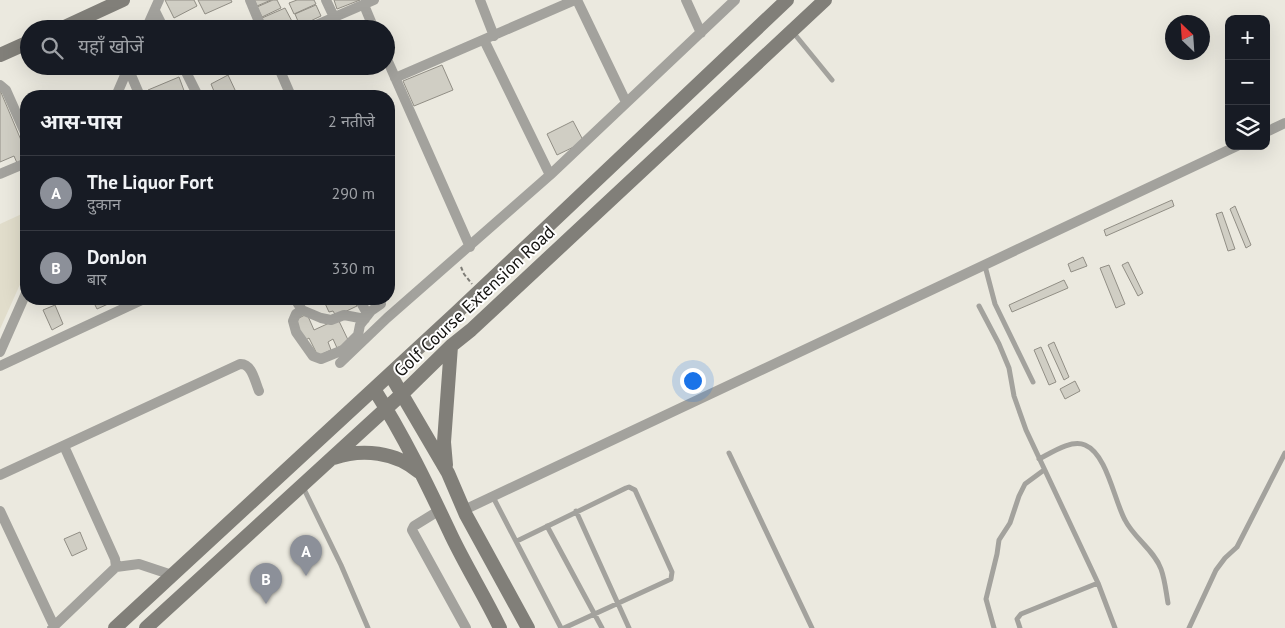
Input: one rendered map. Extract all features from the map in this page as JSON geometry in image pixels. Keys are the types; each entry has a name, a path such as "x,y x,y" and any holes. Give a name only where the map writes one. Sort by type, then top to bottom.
{"main road":[{"path":"79,20 122,0"},
{"name":"Golf Course Extension Road","path":"115,628 478,292 787,0"},
{"name":"Golf Course Extension Road","path":"146,628 402,394 451,346 471,330 825,0"},
{"path":"0,55 20,46"},
{"path":"448,474 444,442 451,346"},
{"path":"390,374 448,474 464,510 528,628"},
{"path":"374,389 423,476 500,628"},
{"path":"327,461 346,454 359,452 379,454 410,464 423,476"},
{"path":"486,600 507,590"}],"street":[{"path":"150,20 159,0"},
{"path":"250,0 258,20"},
{"path":"326,0 334,17"},
{"path":"327,20 374,0"},
{"path":"480,0 489,38 550,175"},
{"path":"395,78 576,0 626,102"},
{"path":"686,0 701,33"},
{"path":"340,363 387,318 550,175 735,0"},
{"path":"364,5 370,20"},
{"path":"155,11 160,20"},
{"path":"119,90 125,75"},
{"path":"132,75 138,90"},
{"path":"188,75 195,90"},
{"path":"282,75 288,90"},
{"path":"394,75 470,246"},
{"path":"0,85 6,90 20,122"},
{"path":"1270,130 1285,123"},
{"path":"464,510 1229,150"},
{"path":"0,174 20,166"},
{"path":"0,352 21,305"},
{"path":"0,366 131,305"},
{"path":"299,305 302,310 331,320 344,315 367,317"},
{"path":"362,305 367,317"},
{"path":"302,310 296,314 294,321 296,332 313,356 321,359 343,350 358,335 360,324 377,305"},
{"path":"382,305 387,318"},
{"path":"0,475 240,364 248,366 259,391"},
{"path":"64,446 115,559 116,567"},
{"path":"440,510 414,526 412,530 466,628"},
{"path":"0,511 53,627 116,567 139,564 172,575"}],"lane":[{"path":"792,31 832,80"},
{"path":"985,266 995,304 1033,382"},
{"path":"979,306 1006,360 1016,403 1039,459 1098,583 1115,628"},
{"path":"1039,459 1075,443 1086,445 1095,452 1102,463 1125,521 1155,558 1160,568 1168,603"},
{"path":"730,453 812,628"},
{"path":"1189,628 1216,570 1225,558 1238,547 1285,453"},
{"path":"994,628 986,599 999,540 1010,523 1025,484 1044,470"},
{"path":"302,485 341,565 368,628"},
{"path":"493,496 562,628 672,577 672,572 635,490 629,487 517,541"},
{"path":"576,512 629,628"},
{"path":"547,526 602,628"},
{"path":"1020,628 1017,619 1021,614 1098,583"}],"path":[{"path":"458,257 464,274 478,292"}],"shaded area":[{"path":"20,215 20,284 0,329 0,224"}],"building":[{"path":"165,0 194,0 197,6 174,18"},
{"path":"198,0 231,0 232,2 205,14"},
{"path":"254,0 271,0 257,6"},
{"path":"277,0 281,8 262,17 257,7"},
{"path":"297,0 314,0 316,4 294,14 289,3"},
{"path":"334,0 360,0 337,9"},
{"path":"316,5 321,16 313,20 298,20 295,14"},
{"path":"285,8 291,20 263,20 262,18"},
{"path":"442,65 453,90 414,106 403,81"},
{"path":"228,75 235,90 214,90 211,84"},
{"path":"179,77 184,90 148,90"},
{"path":"0,90 20,138 20,162 17,163 14,156 0,162"},
{"path":"573,121 584,142 557,155 547,134"},
{"path":"1172,200 1174,206 1106,236 1104,230"},
{"path":"1235,206 1251,245 1246,248 1230,209"},
{"path":"1222,212 1235,249 1228,251 1216,214"},
{"path":"1083,257 1087,266 1071,272 1068,264"},
{"path":"1128,262 1143,293 1138,296 1122,265"},
{"path":"1109,265 1125,304 1116,308 1100,268"},
{"path":"1064,280 1068,288 1012,312 1009,305"},
{"path":"55,305 63,324 52,330 43,310"},
{"path":"95,305 106,305 97,309"},
{"path":"326,305 357,306 336,316 333,311 329,312"},
{"path":"307,314 314,330 338,319 349,342 337,348 333,339 328,342 331,350 318,356 309,338 304,341 295,320"},
{"path":"1054,342 1069,377 1064,380 1048,345"},
{"path":"1041,347 1056,382 1049,385 1034,350"},
{"path":"1075,381 1080,391 1065,399 1060,389"},
{"path":"80,532 87,549 72,556 64,539"}],"place":[{"name":"The Liquor Fort","path":"306,576"},
{"name":"DonJon","path":"266,604"}]}
